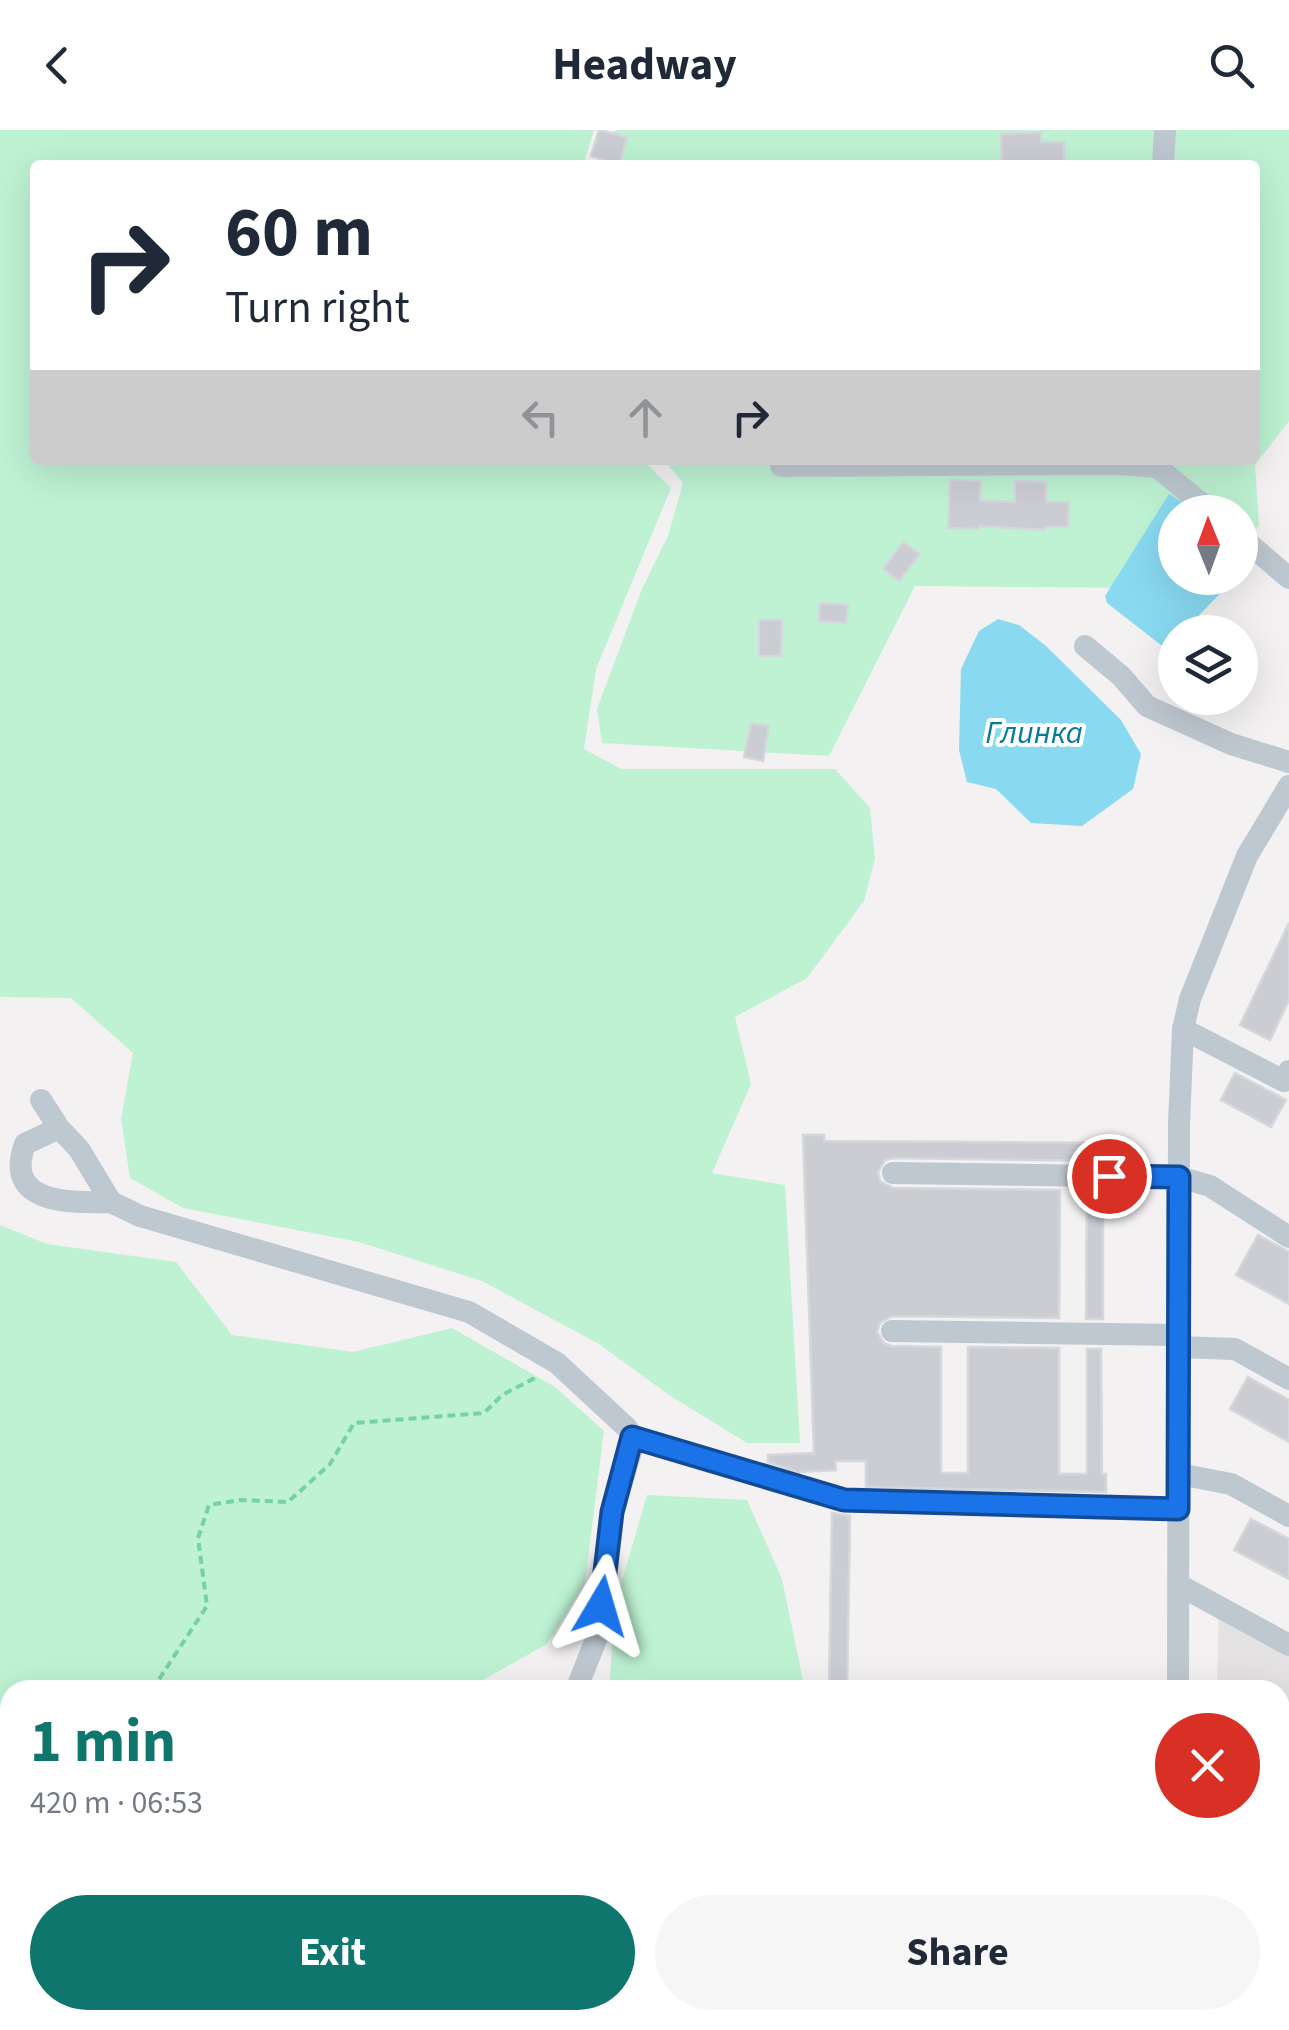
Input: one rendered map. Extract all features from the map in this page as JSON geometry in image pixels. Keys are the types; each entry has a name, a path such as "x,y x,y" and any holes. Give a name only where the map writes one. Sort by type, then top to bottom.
{"street":[{"path":"1164,160 1165,130"},
{"path":"781,466 906,465"},
{"path":"1158,465 1193,495"},
{"path":"1258,551 1289,578"},
{"path":"1085,646 1121,676 1147,706 1232,744 1289,762"},
{"path":"1178,1680 1183,1029 1190,999 1247,856 1289,786"},
{"path":"1183,1029 1284,1081 1289,1071"},
{"path":"40,1100 58,1128 79,1149 111,1202"},
{"path":"58,1128 25,1144 18,1164 23,1181 40,1196 111,1202 140,1216 470,1312 546,1356 632,1437 844,1500 1178,1509"},
{"path":"894,1173 1179,1177 1210,1186 1289,1237"},
{"path":"892,1332 1179,1341 1235,1350 1289,1378"},
{"path":"580,1680 597,1637 612,1512 632,1437"},
{"path":"1179,1474 1230,1484 1289,1516"},
{"path":"1178,1585 1289,1646"}],"path":[{"path":"158,1680 206,1606 198,1538 209,1505 240,1500 288,1502 330,1464 354,1423 484,1413 502,1395 533,1379 546,1356"}],"shaded area":[{"path":"1219,1600 1289,1636 1289,1680 1217,1680"}],"green space":[{"path":"0,130 594,130 585,160 30,160 30,465 648,465 671,488 596,669 584,749 621,769 835,769 870,808 875,859 864,901 807,978 735,1017 751,1084 712,1173 785,1185 800,1443 747,1443 669,1395 599,1344 482,1281 359,1242 183,1208 130,1178 121,1119 133,1053 71,998 0,997"},
{"path":"615,130 1289,130 1289,421 1260,459 1260,160 606,160"},
{"path":"668,465 1255,465 1257,495 1158,495 1158,582 1137,588 915,586 829,756 602,743 597,709 642,589 668,536 683,483"},
{"path":"0,1225 47,1244 176,1262 232,1335 353,1352 452,1328 555,1387 604,1431 585,1583 547,1644 483,1680 0,1680"},
{"path":"647,1495 747,1500 782,1579 803,1680 610,1680 615,1605"}],"water":[{"path":"1158,512 1158,595 1219,595 1199,615 1158,615 1158,643 1107,603 1105,596"},
{"name":"Глинка","path":"998,619 1019,625 1046,646 1121,720 1141,754 1133,789 1082,826 1031,823 996,789 967,782 959,750 961,669 979,631"}],"building":[{"path":"599,130 627,137 620,160 591,156"},
{"path":"1041,132 1041,142 1064,142 1064,160 1002,160 1001,134"},
{"path":"950,480 981,481 980,501 1015,502 1015,481 1046,482 1046,502 1069,502 1068,527 948,528"},
{"path":"903,542 920,554 899,581 883,569"},
{"path":"820,603 848,605 846,623 819,621"},
{"path":"759,620 782,620 781,656 759,656"},
{"path":"751,723 769,726 763,761 744,757"},
{"path":"1289,923 1289,1000 1270,1040 1240,1025"},
{"path":"1235,1073 1286,1100 1271,1127 1221,1100"},
{"path":"803,1135 824,1135 824,1141 1115,1143 1115,1161 893,1158 885,1160 878,1172 880,1181 893,1188 1060,1190 1059,1318 892,1316 880,1323 877,1332 891,1346 941,1347 941,1473 968,1473 968,1347 1059,1348 1059,1474 1087,1474 1087,1349 1101,1349 1102,1474 1106,1474 1106,1492 866,1487 866,1461 835,1461 836,1470 798,1472 768,1462 768,1455 814,1453"},
{"path":"1087,1191 1103,1191 1103,1319 1086,1319"},
{"path":"1258,1235 1289,1252 1289,1304 1236,1275"},
{"path":"1248,1377 1289,1400 1289,1442 1230,1409"},
{"path":"832,1513 850,1516 847,1680 829,1680"},
{"path":"1251,1519 1289,1539 1289,1579 1234,1550"}],"route":[{"path":"601,1606 612,1512 632,1437 844,1500 1178,1509 1179,1177 1109,1176"}]}
